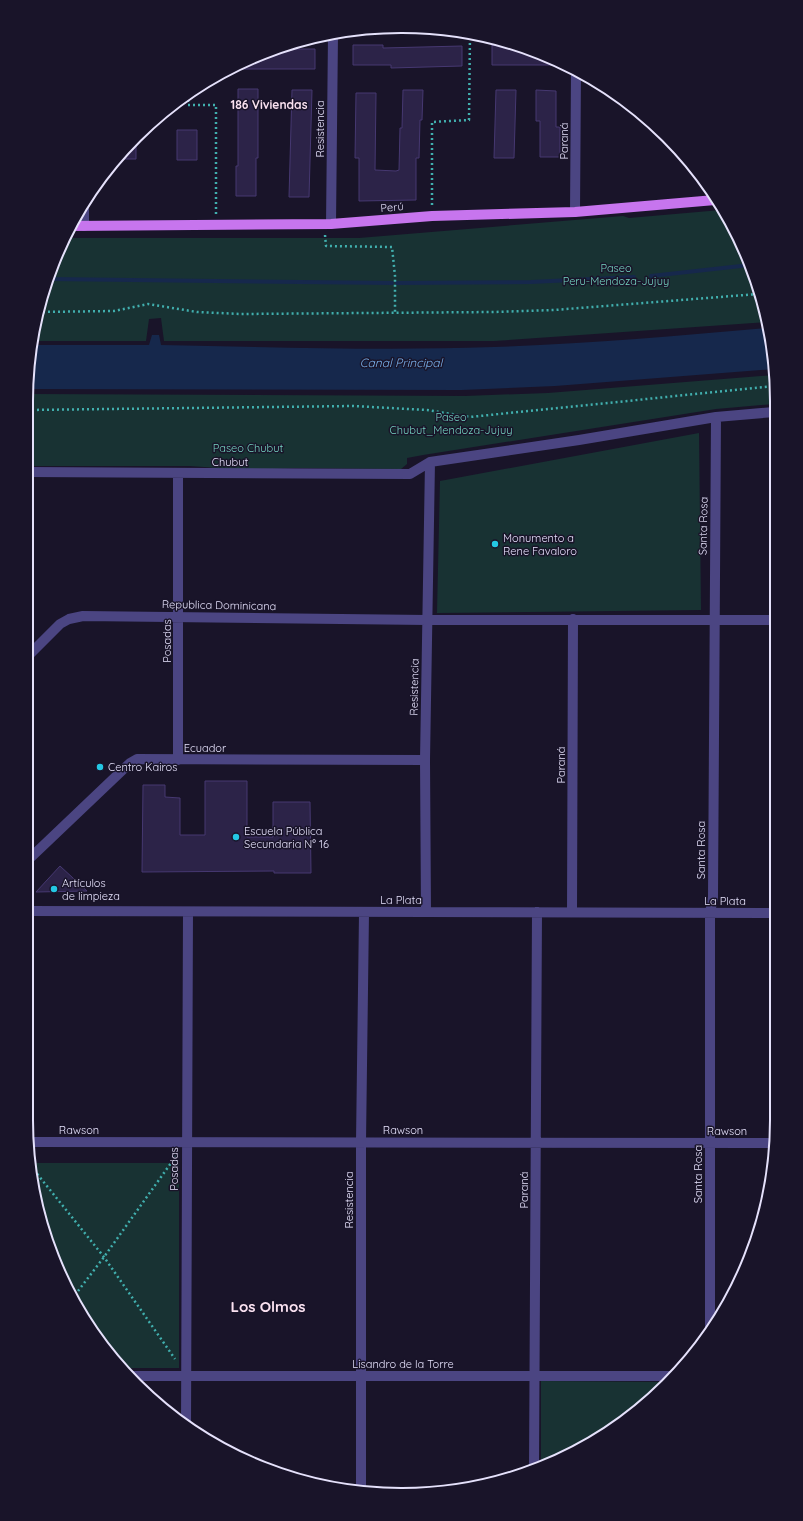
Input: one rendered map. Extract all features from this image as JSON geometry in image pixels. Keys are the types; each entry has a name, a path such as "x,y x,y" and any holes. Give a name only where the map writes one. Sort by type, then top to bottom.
{"main road":[{"name":"Perú","path":"78,226 328,224 432,216 575,212 710,200"}],"street":[{"name":"Resistencia","path":"328,224 333,40"},
{"name":"Paraná","path":"575,212 576,77"},
{"path":"84,214 84,226"},
{"path":"430,462 579,440 716,416 770,412"},
{"name":"Santa Rosa","path":"710,1321 710,913 713,897 716,416"},
{"name":"Resistencia","path":"426,912 425,760 430,462"},
{"name":"Chubut","path":"33,472 410,474 430,462"},
{"name":"Posadas","path":"178,474 178,760"},
{"name":"Republica Dominicana","path":"33,651 60,624 69,619 83,616 427,620 770,620"},
{"name":"Paraná","path":"572,912 574,619"},
{"name":"Ecuador","path":"33,855 130,763 137,759 425,760"},
{"name":"La Plata","path":"33,911 770,913"},
{"name":"Posadas","path":"186,1418 188,912"},
{"name":"Paraná","path":"534,1463 537,1142 537,912"},
{"name":"Resistencia","path":"361,1486 361,1142 364,913"},
{"name":"Rawson","path":"34,1142 769,1143"},
{"name":"Lisandro de la Torre","path":"137,1376 666,1376"}],"path":[{"path":"432,216 432,122 469,120 470,39"},
{"path":"188,101 188,105 216,105 216,226"},
{"path":"328,224 326,246 392,247 395,276 395,313"},
{"path":"45,312 114,311 148,304 198,312 241,314 554,310 753,294"},
{"path":"33,410 353,406 427,410 470,417 769,386"},
{"path":"77,1293 186,1142"},
{"path":"37,1174 104,1257 186,1376"}],"green space":[{"name":"Paseo Peru-Mendoza-Jujuy","path":"717,210 742,260 761,322 494,341 164,341 161,318 149,319 146,341 38,341 53,283 61,260 72,238 359,238 623,216 629,218"},
{"name":"Paseo Chubut_Mendoza-Jujuy","path":"769,375 770,404 716,409 423,455 407,458 407,464 401,469 296,468 245,470 190,466 33,466 33,394 465,396 548,393"},
{"path":"699,433 701,610 437,613 440,481"},
{"path":"36,1163 179,1163 179,1368 130,1368 109,1344 95,1324 82,1304 61,1261 46,1215"},
{"path":"541,1381 660,1382 626,1412 606,1426 586,1439 541,1461"}],"water":[{"name":"Canal Principal","path":"763,328 768,369 555,386 461,390 34,389 37,345 149,345 152,335 159,335 161,345 411,349 562,344"}],"building":[{"path":"353,45 383,45 383,48 462,46 462,66 391,68 391,65 353,65"},
{"path":"493,45 551,65 492,65"},
{"path":"296,49 315,49 315,69 243,69 260,61"},
{"path":"238,89 258,89 258,158 256,158 256,196 236,196 236,166 238,166"},
{"path":"292,90 312,90 309,197 289,197"},
{"path":"403,90 423,90 422,120 420,120 419,158 416,158 416,200 359,201 359,158 355,158 356,93 376,93 375,170 396,171 399,170"},
{"path":"496,90 516,90 514,158 494,158"},
{"path":"536,90 556,91 556,127 560,127 560,157 540,157 540,121 536,121"},
{"path":"177,130 197,130 197,160 177,160"},
{"path":"136,146 136,159 124,159"},
{"path":"205,781 247,781 247,837 273,837 273,802 310,802 311,873 274,873 274,871 142,872 143,785 165,785 165,797 180,798 180,835 205,835"},
{"path":"60,866 87,891 36,892"}],"waterway":[{"path":"651,276 744,266"},
{"path":"397,283 531,282 634,277"},
{"path":"54,279 392,283"}],"place":[{"name":"Monumento a Rene Favaloro","path":"495,544"},
{"name":"Centro Kairos","path":"100,767"},
{"name":"Escuela Pública Secundaria N° 16","path":"236,837"},
{"name":"Artículos de limpieza","path":"54,889"}],"district":[{"name":"186 Viviendas","path":"269,104"},
{"name":"Los Olmos","path":"268,1306"}],"park label":[{"name":"Paseo Chubut","path":"248,448"}]}
